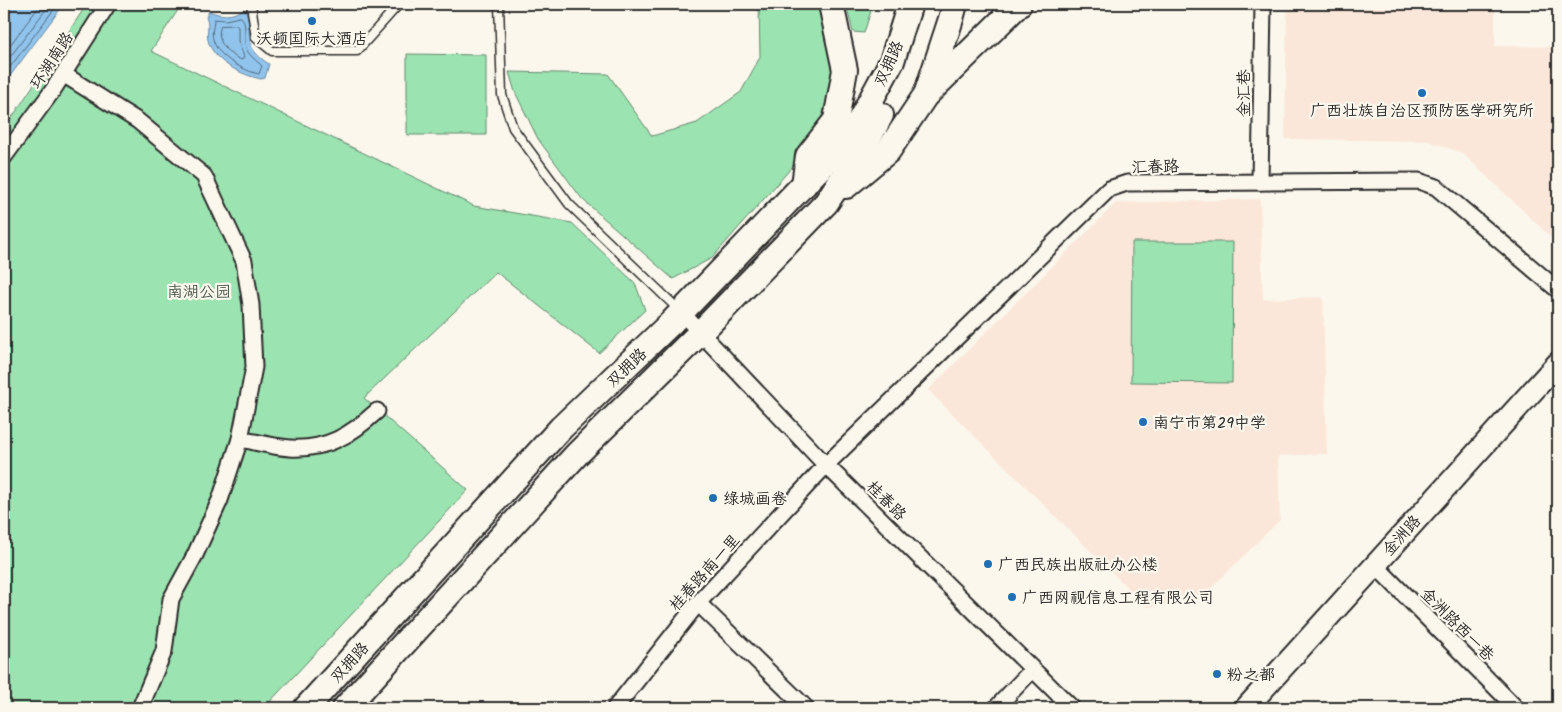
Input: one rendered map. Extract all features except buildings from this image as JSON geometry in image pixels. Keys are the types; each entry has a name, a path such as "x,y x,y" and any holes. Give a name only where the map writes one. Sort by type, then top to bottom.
{"main road":[{"path":"804,185 808,156 836,120 845,70 831,4"},
{"name":"双拥路","path":"306,708 561,428 681,312 853,133 892,61 910,4"},
{"name":"双拥路","path":"345,708 577,454 700,333 826,203 867,141 906,67 926,4"},
{"path":"925,96 955,4"},
{"path":"826,203 888,151 925,96 1018,4"},
{"name":"金洲路","path":"1246,708 1374,564 1558,363"}],"street":[{"name":"环湖南路","path":"4,157 63,74 108,4"},
{"name":"金汇巷","path":"1260,182 1262,4"},
{"path":"63,74 138,121 204,176 244,261 251,305 254,367 240,439 220,500 171,599 164,651 140,708"},
{"name":"汇春路","path":"826,465 1109,190 1127,183 1419,181 1436,187 1558,290"},
{"name":"桂春路","path":"681,312 826,465 1072,708"},
{"path":"240,439 289,448 317,447 344,438 377,411"},
{"name":"桂春路南一里","path":"615,708 698,603 826,465"},
{"name":"金洲路西一巷","path":"1374,564 1516,708"},
{"path":"698,603 806,708"},
{"path":"996,708 1032,670"}],"lane":[{"path":"251,4 256,38 272,51 358,51 399,4"},
{"path":"498,4 502,95 513,128 570,204 681,312"}],"shaded area":[{"name":"广西壮族自治区预防医学研究所","path":"1287,4 1495,4 1495,46 1558,47 1558,244 1462,153 1428,141 1285,139"},
{"name":"南宁市第29中学","path":"1260,199 1263,299 1323,297 1327,454 1278,456 1280,520 1209,590 1177,604 1147,607 928,390 1116,203"}],"green space":[{"name":"南湖公园","path":"87,4 182,4 151,51 474,206 572,223 635,283 645,310 599,353 496,272 364,398 468,490 264,708 4,708 4,128"},
{"path":"759,4 821,4 835,70 815,141 712,258 673,279 582,199 538,139 515,92 509,72 608,74 652,136 697,123 741,92 760,57"},
{"path":"846,4 873,4 864,33 853,32"},
{"path":"407,54 486,55 486,135 407,135"},
{"path":"1132,242 1233,242 1232,383 1131,382"}],"water":[{"path":"4,4 64,4 4,84"},
{"path":"243,9 246,11 252,46 260,58 269,64 265,78 253,77 229,66 216,55 208,40 206,17 209,11 226,15"}],"place":[{"name":"沃顿国际大酒店","path":"312,21"},
{"name":"广西壮族自治区预防医学研究所","path":"1422,93"},
{"name":"南宁市第29中学","path":"1143,422"},
{"name":"绿城画卷","path":"713,498"},
{"name":"广西民族出版社办公楼","path":"988,564"},
{"name":"广西网视信息工程有限公司","path":"1012,597"},
{"name":"粉之都","path":"1217,674"}]}
